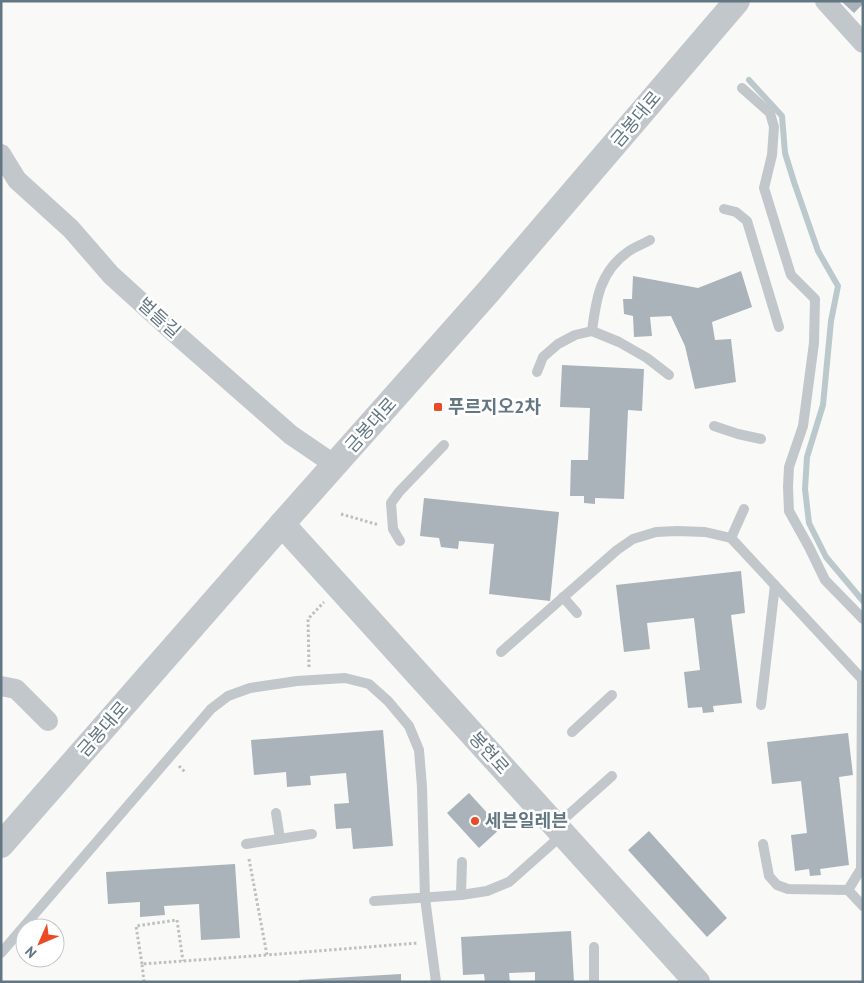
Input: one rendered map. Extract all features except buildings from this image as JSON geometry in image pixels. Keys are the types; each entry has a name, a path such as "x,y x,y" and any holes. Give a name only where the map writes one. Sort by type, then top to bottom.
{"street":[{"name":"금봉대로","path":"1,846 282,524 488,292 736,1"},
{"path":"825,1 863,43"},
{"name":"벌들길","path":"1,154 17,180 71,229 111,275 291,435 335,465"},
{"name":"봉현로","path":"282,524 697,982"},
{"path":"1,686 16,689 48,720"}],"lane":[{"path":"742,88 770,113 774,127 772,155 764,188 791,275 815,299 814,343 803,426 789,467 789,511 825,580 863,619"},
{"path":"724,208 736,212 747,221 779,327"},
{"path":"592,331 595,308 602,282 613,266 628,252 650,240"},
{"path":"538,372 543,357 558,344 575,335 592,331 619,342 647,358 669,375"},
{"path":"714,426 761,439"},
{"path":"400,540 393,529 391,503 444,444"},
{"path":"731,538 744,509"},
{"path":"501,652 617,550 633,539 656,532 677,531 705,532 731,538 863,680 862,869 848,890"},
{"path":"761,704 775,585"},
{"path":"563,597 577,613"},
{"path":"1,953 211,709 228,696 250,688 297,681 345,678 369,684 388,701 409,726 420,750 425,898 436,982"},
{"path":"572,732 612,695"},
{"path":"374,901 461,895 487,891 509,882 612,776"},
{"path":"276,813 280,839"},
{"path":"246,844 312,834"},
{"path":"763,844 769,876 777,884 788,889 848,890 863,906"},
{"path":"461,895 462,862"},
{"path":"594,947 594,982"}],"path":[{"path":"341,514 393,529"},
{"path":"309,680 308,619 326,599"},
{"path":"246,844 267,955"},
{"path":"144,982 136,926 177,920 183,961"},
{"path":"142,964 431,942"}],"waterway":[{"path":"749,80 782,116 785,153 794,182 818,251 838,286 831,321 823,405 807,457 805,489 809,523 826,557 863,601"}],"place":[{"name":"푸르지오2차","path":"438,407"},
{"name":"세븐일레븐","path":"475,821"}]}
